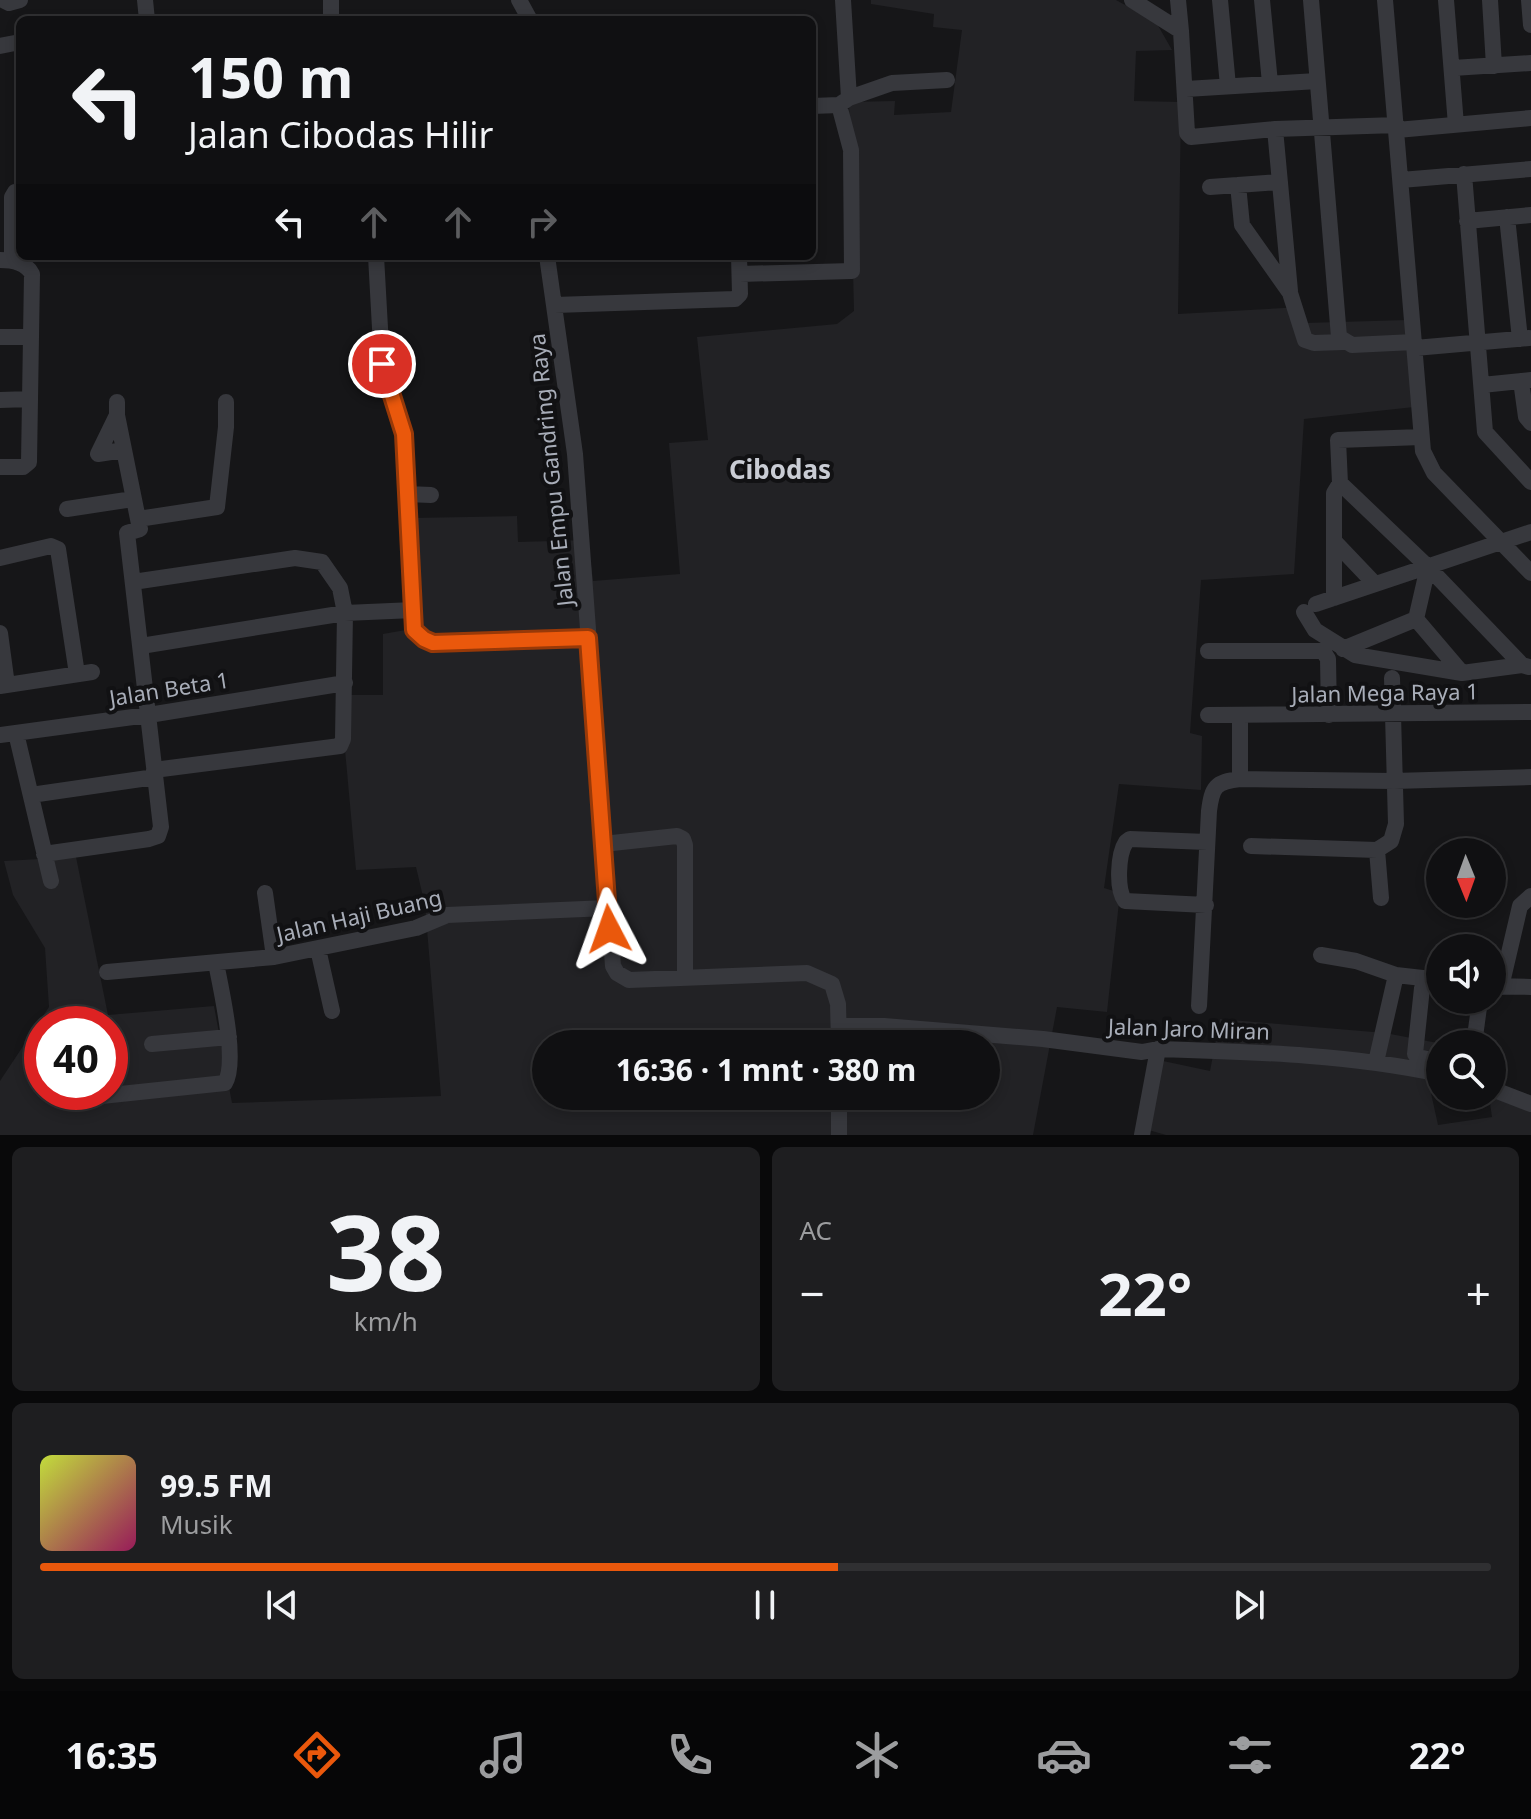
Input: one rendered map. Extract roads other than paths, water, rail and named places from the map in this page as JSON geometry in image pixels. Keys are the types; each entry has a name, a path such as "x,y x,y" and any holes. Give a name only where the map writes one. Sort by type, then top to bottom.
{"street":[{"path":"3,0 9,3 20,0"},
{"path":"740,274 852,271 851,150 844,101 843,0"},
{"path":"1132,0 1181,31"},
{"path":"1178,0 1189,135 1322,127 1456,125 1531,118"},
{"path":"1220,0 1228,86"},
{"path":"1262,0 1270,83"},
{"path":"1311,0 1339,334 1343,342"},
{"path":"1385,0 1392,127 1401,180 1423,451 1434,473 1531,573"},
{"path":"1446,0 1456,125"},
{"path":"1490,0 1494,66"},
{"path":"1529,0 1531,25"},
{"path":"1453,68 1531,63"},
{"path":"816,105 844,101 892,83 947,80"},
{"path":"1186,89 1317,81"},
{"path":"1275,129 1290,293 1305,340 1352,345 1414,345 1526,338 1507,217"},
{"path":"1401,180 1531,169"},
{"path":"1464,174 1487,436 1531,482"},
{"path":"1210,187 1280,182"},
{"path":"1238,185 1242,225 1290,293"},
{"path":"0,467 23,467 30,458 32,274 29,269 6,260 12,241 12,197 16,192"},
{"path":"1467,221 1531,215"},
{"path":"376,260 382,364 404,434 414,630 433,643 588,638"},
{"name":"Jalan Empu Gandring Raya","path":"548,260 575,454 607,908 611,951 617,973 629,980 807,973 832,984 836,993 840,1030"},
{"path":"555,305 732,300 740,294 739,260"},
{"path":"0,337 31,337"},
{"path":"1482,385 1526,380 1526,417 1531,423"},
{"path":"0,400 30,399"},
{"path":"138,519 217,507 226,402"},
{"path":"44,854 149,839 158,836 161,827 127,533 140,530 117,409 98,454 124,450"},
{"path":"1334,598 1334,493 1340,483 1338,440 1421,437"},
{"path":"1340,483 1526,666"},
{"path":"407,494 431,495"},
{"path":"67,509 133,499"},
{"path":"1526,666 1462,673 1355,655 1315,630 1310,608 1531,532"},
{"path":"1335,542 1375,584"},
{"path":"0,558 57,547 85,673 4,685 0,633"},
{"path":"31,795 336,747 343,741 345,613 340,588 322,562 295,558 133,582"},
{"path":"1416,619 1428,567"},
{"path":"141,646 345,613 414,610"},
{"path":"1343,649 1416,619"},
{"path":"1416,619 1462,673"},
{"path":"1208,651 1323,651 1328,659 1329,715"},
{"path":"1251,846 1377,850 1391,841 1395,834 1392,678"},
{"name":"Jalan Beta 1","path":"8,734 345,683"},
{"name":"Jalan Mega Raya 1","path":"1208,715 1531,712"},
{"path":"1240,715 1240,779"},
{"path":"8,734 31,795 51,881"},
{"path":"1199,1006 1211,797 1214,789 1224,781 1531,777"},
{"path":"603,844 677,836 683,839 685,976"},
{"path":"1206,905 1125,901 1120,893 1121,852 1130,839 1207,842"},
{"path":"1377,850 1381,898"},
{"path":"265,893 274,957"},
{"path":"1506,955 1520,906 1531,896"},
{"name":"Jalan Haji Buang","path":"107,972 274,957 416,928 447,915 607,908"},
{"path":"318,949 332,1011"},
{"path":"1321,955 1356,961 1396,975 1426,978"},
{"path":"128,1093 225,1083 230,1067 229,1037 216,963"},
{"path":"1376,1062 1396,975"},
{"path":"1506,987 1531,987"},
{"path":"1422,988 1415,1054 1426,1058"},
{"name":"Jalan Jaro Miran","path":"840,1026 884,1026 1043,1039 1142,1052 1158,1049 1273,1053 1376,1062 1426,1071"},
{"path":"152,1044 229,1037"},
{"path":"1142,1135 1158,1049"},
{"path":"1506,1094 1531,1104"},
{"path":"839,1110 839,1135"}],"district":[{"name":"Cibodas","path":"780,469"}]}
